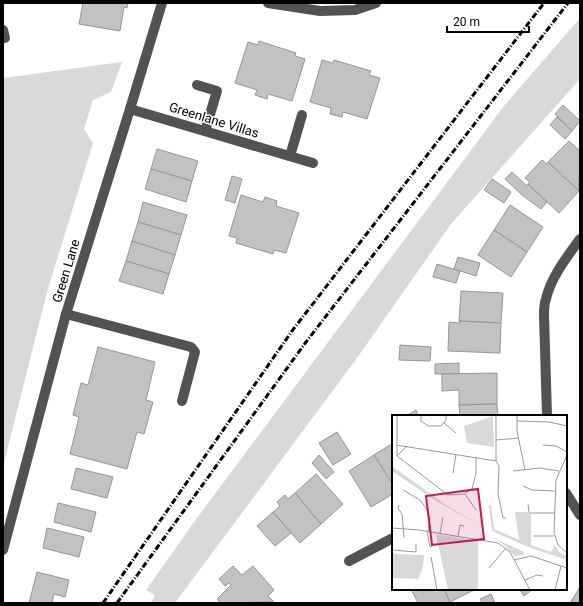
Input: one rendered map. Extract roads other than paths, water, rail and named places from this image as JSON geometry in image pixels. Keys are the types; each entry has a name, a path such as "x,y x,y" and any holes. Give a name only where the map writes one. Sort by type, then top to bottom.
{"street":[{"name":"Green Lane","path":"3,550 66,314 162,3"},
{"path":"268,3 320,11 355,10 376,3"},
{"path":"197,85 217,91 205,131"},
{"name":"Greenlane Villas","path":"130,109 313,163"},
{"path":"290,156 302,115"},
{"path":"547,415 544,315 546,299 551,284 565,260 580,239"},
{"path":"66,314 191,347 195,352 182,401"},
{"path":"567,495 580,515"},
{"path":"349,561 392,539"}],"railway":[{"path":"103,603 292,331 544,3"},
{"path":"117,603 306,342 568,3"}]}
